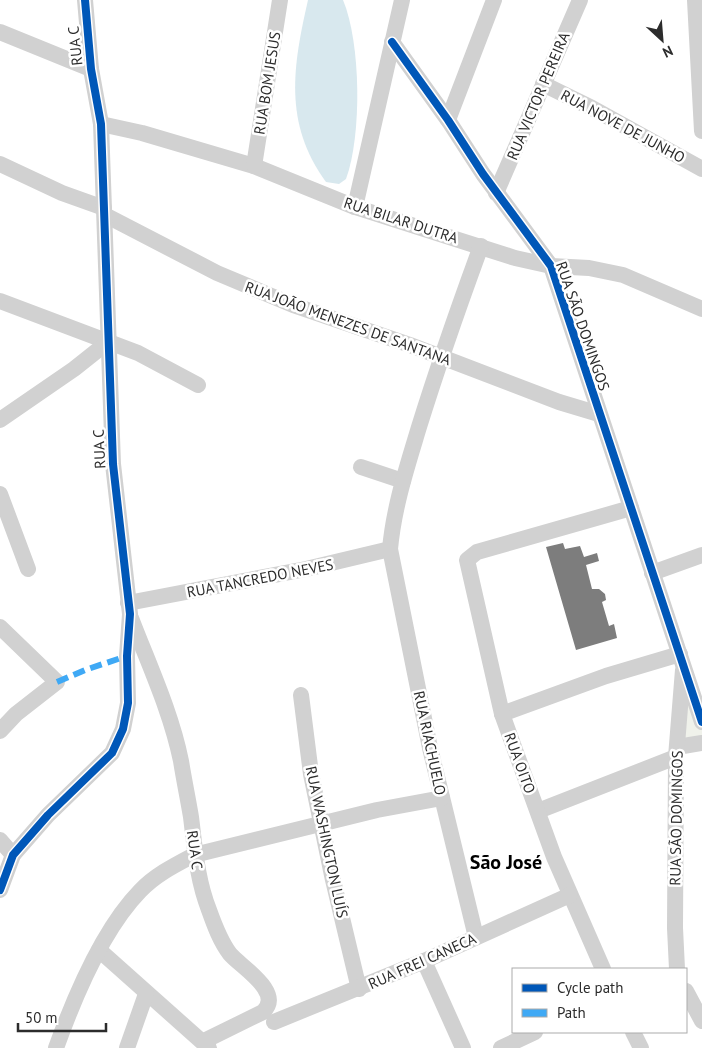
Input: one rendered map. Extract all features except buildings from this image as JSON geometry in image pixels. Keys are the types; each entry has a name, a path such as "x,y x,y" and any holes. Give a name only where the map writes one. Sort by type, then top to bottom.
{"street":[{"name":"RUA C","path":"12,855 48,815 112,753 119,739 128,703 129,609 113,464 101,124 91,69 85,0"},
{"name":"RUA BOM JESUS","path":"254,166 280,0"},
{"path":"355,207 402,0"},
{"path":"448,120 494,0"},
{"name":"RUA VICTOR PEREIRA","path":"496,193 580,0"},
{"path":"702,3 696,0 702,131"},
{"path":"0,32 91,69"},
{"name":"RUA SÃO DOMINGOS","path":"392,42 448,120 496,193 551,266 598,414 682,661 678,705 673,968"},
{"name":"RUA NOVE DE JUNHO","path":"543,84 592,108 702,169"},
{"name":"RUA BILAR DUTRA","path":"101,124 142,133 254,166 355,207 481,246 551,266 589,268 623,275 702,309"},
{"name":"RUA JOÃO MENEZES DE SANTANA","path":"0,164 105,211 158,245 254,289 346,325 441,357 559,402 598,414"},
{"name":"RUA RIACHUELO","path":"476,936 442,798 390,549 393,519 403,481 441,357 481,246"},
{"path":"0,301 157,362 198,384"},
{"path":"0,420 74,370 108,342"},
{"path":"361,467 403,481"},
{"path":"0,494 28,569"},
{"name":"RUA OITO","path":"603,968 570,895 502,714 468,562 470,556 477,552 631,508"},
{"name":"RUA TANCREDO NEVES","path":"129,609 306,570 390,549"},
{"path":"652,572 702,555"},
{"name":"RUA C","path":"129,609 155,679 180,758 191,818 194,855 203,894 224,945 230,954 256,977 268,995 268,1017"},
{"path":"0,627 57,682 16,714 0,731"},
{"path":"502,714 606,676 682,661 702,722"},
{"name":"RUA WASHINGTON LUÍS","path":"302,695 312,774 321,824 359,989"},
{"path":"538,811 677,752 702,744"},
{"path":"56,1048 72,1004 99,950 128,904 140,890 170,868 194,855 321,824 442,798"},
{"path":"0,840 12,855 0,890"},
{"name":"RUA FREI CANECA","path":"206,1045 268,1017 359,989 570,895"},
{"path":"99,950 146,994 206,1045"},
{"path":"424,961 463,1048"},
{"path":"687,993 702,1021"},
{"path":"127,1048 146,994"},
{"path":"501,1048 533,1033"},
{"path":"634,1033 641,1048"}],"shaded area":[{"path":"308,0 343,0 353,40 357,89 355,139 346,179 339,184 326,182 312,160 297,116 295,94 298,48"},
{"path":"684,674 702,728 702,740 682,744"}],"marked path":[{"path":"57,682 127,656"}],"cycle path":[{"path":"0,890 13,855 48,815 112,753 123,729 128,703 127,656 130,614 113,464 101,124 91,69 85,0"},
{"path":"392,42 448,120 483,174 551,266 702,722"}],"district":[{"name":"São José","path":"506,862"}]}
